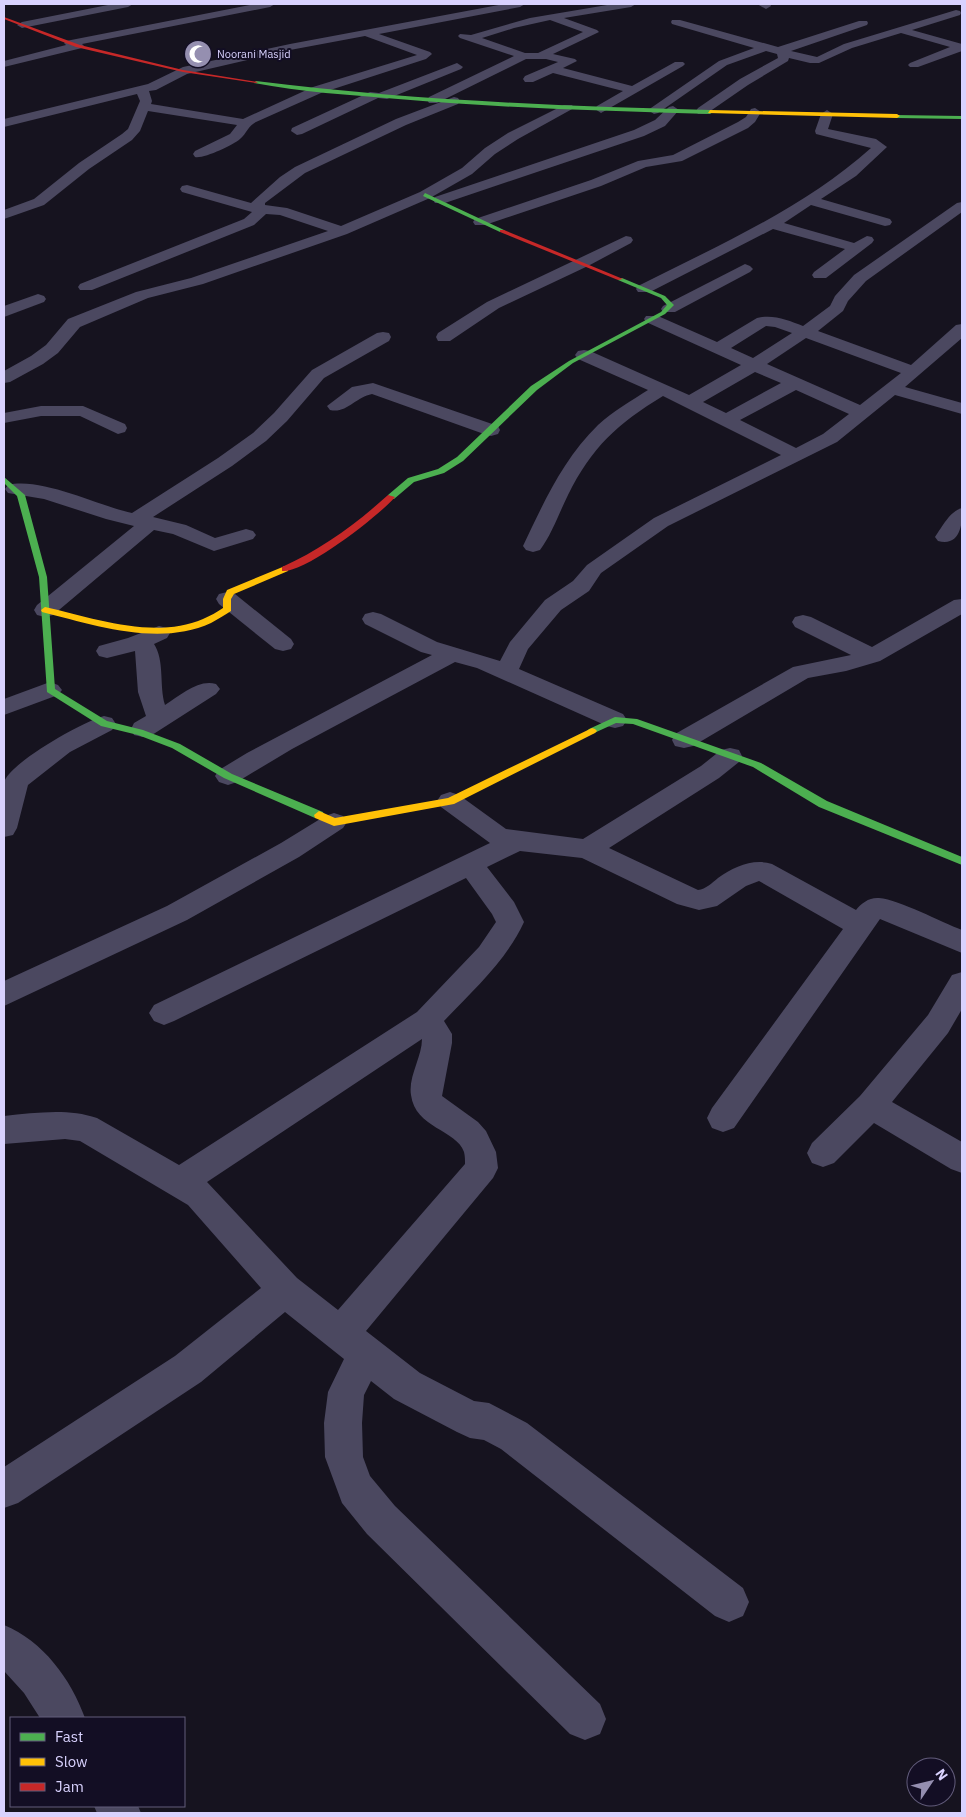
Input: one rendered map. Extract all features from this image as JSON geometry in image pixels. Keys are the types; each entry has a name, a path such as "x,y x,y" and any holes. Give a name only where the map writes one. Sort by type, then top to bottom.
{"street":[{"path":"4,32 128,4"},
{"path":"39,42 54,37 220,4"},
{"path":"4,64 74,44 270,4"},
{"path":"4,123 142,90 174,78 183,71 364,32 520,4"},
{"path":"472,38 505,27 550,17 631,4"},
{"path":"676,22 749,44 765,43 783,54 819,60 848,46 956,13"},
{"path":"7,14 25,26 74,44 183,71 317,90 433,100 568,108 962,118"},
{"path":"540,56 565,43 593,32 550,17"},
{"path":"702,111 744,82 784,58 782,50 870,21"},
{"path":"420,22 524,56 575,59 529,78"},
{"path":"901,30 962,47"},
{"path":"364,32 423,52 426,54 424,56"},
{"path":"654,110 723,63 765,43"},
{"path":"914,65 962,47"},
{"path":"200,154 235,137 246,123 252,119 317,90 424,56 484,75"},
{"path":"433,100 524,56"},
{"path":"601,108 679,64"},
{"path":"297,131 378,96 457,67"},
{"path":"551,69 634,90"},
{"path":"4,215 39,202 84,166 128,136 134,130 145,107 146,101 142,90"},
{"path":"86,287 249,222 259,213 258,202 300,170 401,122 454,101"},
{"path":"145,107 246,123"},
{"path":"431,198 467,172 490,151 513,136 568,108"},
{"path":"4,378 37,360 52,349 74,323 111,306 142,295 197,281 431,198 588,152 660,123 673,110"},
{"path":"480,222 596,183 643,164 677,158 743,125 751,120 755,112"},
{"path":"644,289 772,224 851,173 880,147 872,142 821,131 827,114"},
{"path":"187,189 258,209 282,211 342,231"},
{"path":"431,198 480,222 644,289 670,302 669,309"},
{"path":"810,200 886,222"},
{"path":"690,402 754,365 804,332 837,308 840,299 860,278 962,206"},
{"path":"772,224 856,248"},
{"path":"820,275 871,238"},
{"path":"444,337 494,305 583,263 626,240"},
{"path":"45,610 152,630 184,627 223,614 228,609 227,599 230,592 309,559 327,548 379,508 411,480 441,471 460,458 534,388 584,355 745,269"},
{"path":"4,312 38,298"},
{"path":"652,319 862,413"},
{"path":"718,349 762,322 777,322 914,372"},
{"path":"506,672 518,647 543,617 554,605 581,586 594,569 661,522 830,438 914,372 962,329"},
{"path":"45,610 142,521 244,448 286,412 309,382 318,374 383,337"},
{"path":"584,355 690,402 796,455"},
{"path":"726,420 795,383"},
{"path":"336,406 358,390 373,388 491,430"},
{"path":"533,546 559,493 585,451 619,416 662,389"},
{"path":"892,389 962,409"},
{"path":"4,418 41,411 83,412 118,428"},
{"path":"10,484 47,493 113,515 179,529 214,545 246,535"},
{"path":"10,484 21,495 43,577 50,690"},
{"path":"945,537 962,514"},
{"path":"227,599 284,644"},
{"path":"684,740 801,672 846,664 872,656 962,605"},
{"path":"374,619 429,647 485,662 615,720 634,721 757,765 823,804 962,862"},
{"path":"803,622 872,656"},
{"path":"107,650 141,641 164,630"},
{"path":"141,641 147,648 150,670 150,726"},
{"path":"228,776 269,750 412,678 453,653"},
{"path":"4,828 17,781 61,746 104,724 150,726 208,689"},
{"path":"4,707 50,690"},
{"path":"50,690 104,724"},
{"path":"4,994 177,913 290,850 334,822 450,801 615,720"},
{"path":"150,726 176,746 228,776 334,822"},
{"path":"587,849 719,766 730,756"},
{"path":"450,801 498,836 517,842 549,843 587,849 687,897 700,900 709,897 746,873 755,870 763,871 861,926"},
{"path":"164,1013 517,842"},
{"path":"180,1182 427,1020 489,955 510,922 504,909 470,864"},
{"path":"723,1118 871,911 877,908 886,910 962,942"},
{"path":"823,1153 871,1105 938,1024 962,983"},
{"path":"427,1020 437,1034 437,1042 426,1094 430,1104 471,1136 478,1144 482,1154 482,1168 353,1344 343,1423 344,1457 356,1489 381,1520 585,1719"},
{"path":"871,1105 962,1159"},
{"path":"4,1130 65,1125 86,1128 200,1195 285,1290 407,1386 470,1419 489,1422 514,1436 729,1602"},
{"path":"4,1489 188,1369 285,1290"},
{"path":"4,1646 31,1665 63,1717"}],"traffic: fast":[{"path":"256,82 369,95 483,104 710,112"},
{"path":"897,116 962,118"},
{"path":"425,195 502,231"},
{"path":"391,497 411,480 441,471 460,459 534,388 571,362 663,313 671,305 663,297 620,279"},
{"path":"4,479 21,495 43,577 50,690 104,724 140,732 176,746 228,776 319,815"},
{"path":"592,731 615,720 634,721 757,765 823,804 962,861"}],"traffic: slow":[{"path":"710,112 897,116"},
{"path":"45,610 114,626 162,630 185,628 207,621 228,609 227,599 230,592 285,569"},
{"path":"319,815 334,822 450,801 592,731"}],"traffic: jam":[{"path":"4,18 78,46 183,71 256,82"},
{"path":"502,231 620,279"},
{"path":"285,569 328,547 367,518 391,497"}],"place":[{"name":"Noorani Masjid","path":"198,54"}]}
